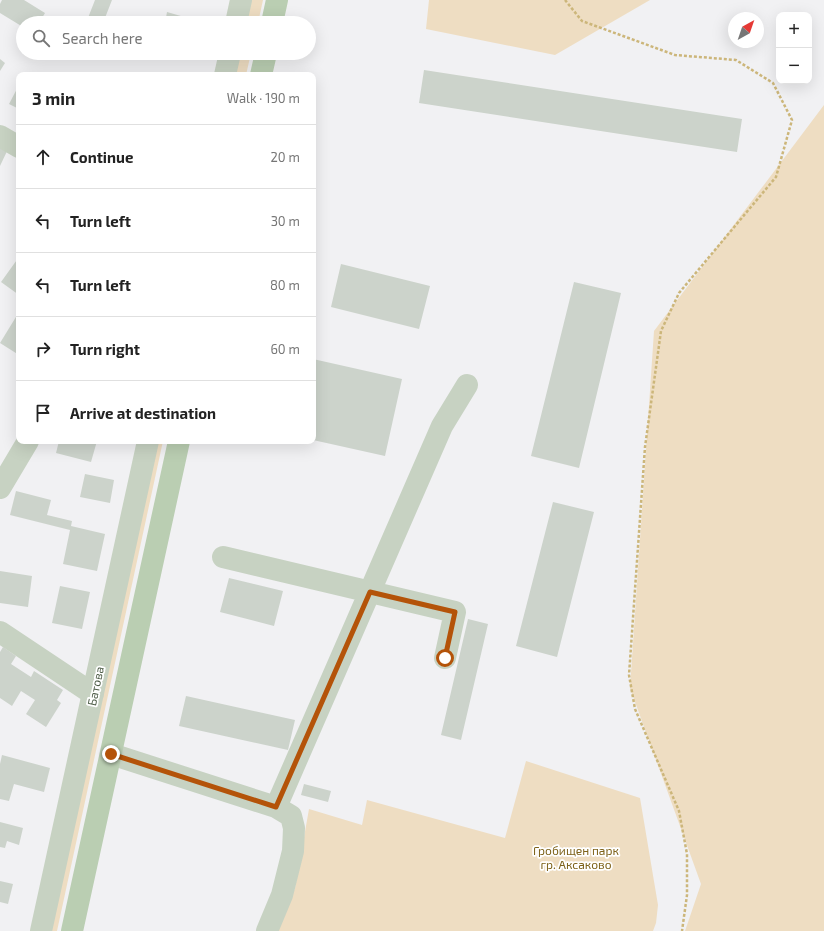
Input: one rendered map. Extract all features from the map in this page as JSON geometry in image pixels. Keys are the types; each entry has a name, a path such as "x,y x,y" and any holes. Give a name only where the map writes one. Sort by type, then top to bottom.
{"main road":[{"path":"274,16 277,0"},
{"path":"262,72 264,60"},
{"path":"72,931 178,444"}],"street":[{"path":"237,16 240,0"},
{"path":"226,72 228,60"},
{"path":"0,136 16,145"},
{"path":"276,807 442,426 467,385"},
{"path":"0,488 26,444"},
{"name":"Батова","path":"41,931 147,444"},
{"path":"223,557 455,612 445,658"},
{"path":"0,632 93,694"},
{"path":"111,754 276,807 291,816 294,828 293,851 282,895 267,931"}],"path":[{"path":"565,0 582,21 675,55 736,60 773,83 792,120 776,177 679,293 661,331 646,439 629,675 635,709 679,811 687,854 687,895 682,931"}],"green space":[{"path":"241,0 263,0 260,16 238,16"},
{"path":"429,0 650,0 555,55 426,29"},
{"path":"228,60 249,60 247,72 226,72"},
{"path":"824,105 824,931 685,931 701,884 630,688 654,331"},
{"path":"146,444 162,444 57,931 41,931"},
{"name":"Гробищен парк гр. Аксаково","path":"526,761 640,798 658,905 656,923 653,931 277,931 295,888 309,809 362,825 367,800 505,838"}],"building":[{"path":"2,0 24,0 45,13 43,16 16,16 16,23 0,13 0,4"},
{"path":"95,0 112,0 106,16 89,16"},
{"path":"167,12 181,16 166,16"},
{"path":"0,59 5,63 0,71"},
{"path":"424,70 742,119 737,152 419,103"},
{"path":"16,91 16,108 9,104"},
{"path":"0,143 9,147 0,166"},
{"path":"16,261 16,293 1,282"},
{"path":"341,264 430,286 419,329 331,307"},
{"path":"574,282 621,293 579,468 531,456"},
{"path":"16,317 16,353 0,343"},
{"path":"316,360 402,379 385,456 316,441"},
{"path":"58,444 96,444 91,462 56,453"},
{"path":"85,474 114,480 110,503 80,497"},
{"path":"16,491 51,500 47,515 72,521 71,526 105,534 97,571 63,564 70,530 10,515"},
{"path":"553,502 594,512 557,657 516,646"},
{"path":"0,571 32,576 28,607 0,603"},
{"path":"229,578 283,591 274,626 220,612"},
{"path":"60,586 90,592 82,629 52,623"},
{"path":"468,619 488,624 461,740 441,735"},
{"path":"3,647 16,656 11,664 31,677 34,671 63,690 57,700 61,703 46,727 26,714 35,700 21,691 12,706 0,698 0,652"},
{"path":"186,696 295,720 288,750 179,726"},
{"path":"2,755 50,768 44,792 14,784 9,801 0,799 0,764"},
{"path":"304,784 331,791 328,802 301,795"},
{"path":"0,822 23,828 19,845 7,841 5,848 0,847"},
{"path":"0,881 13,884 8,904 0,902"}],"route":[{"path":"111,754 276,807 370,592 455,612 445,658"}]}
